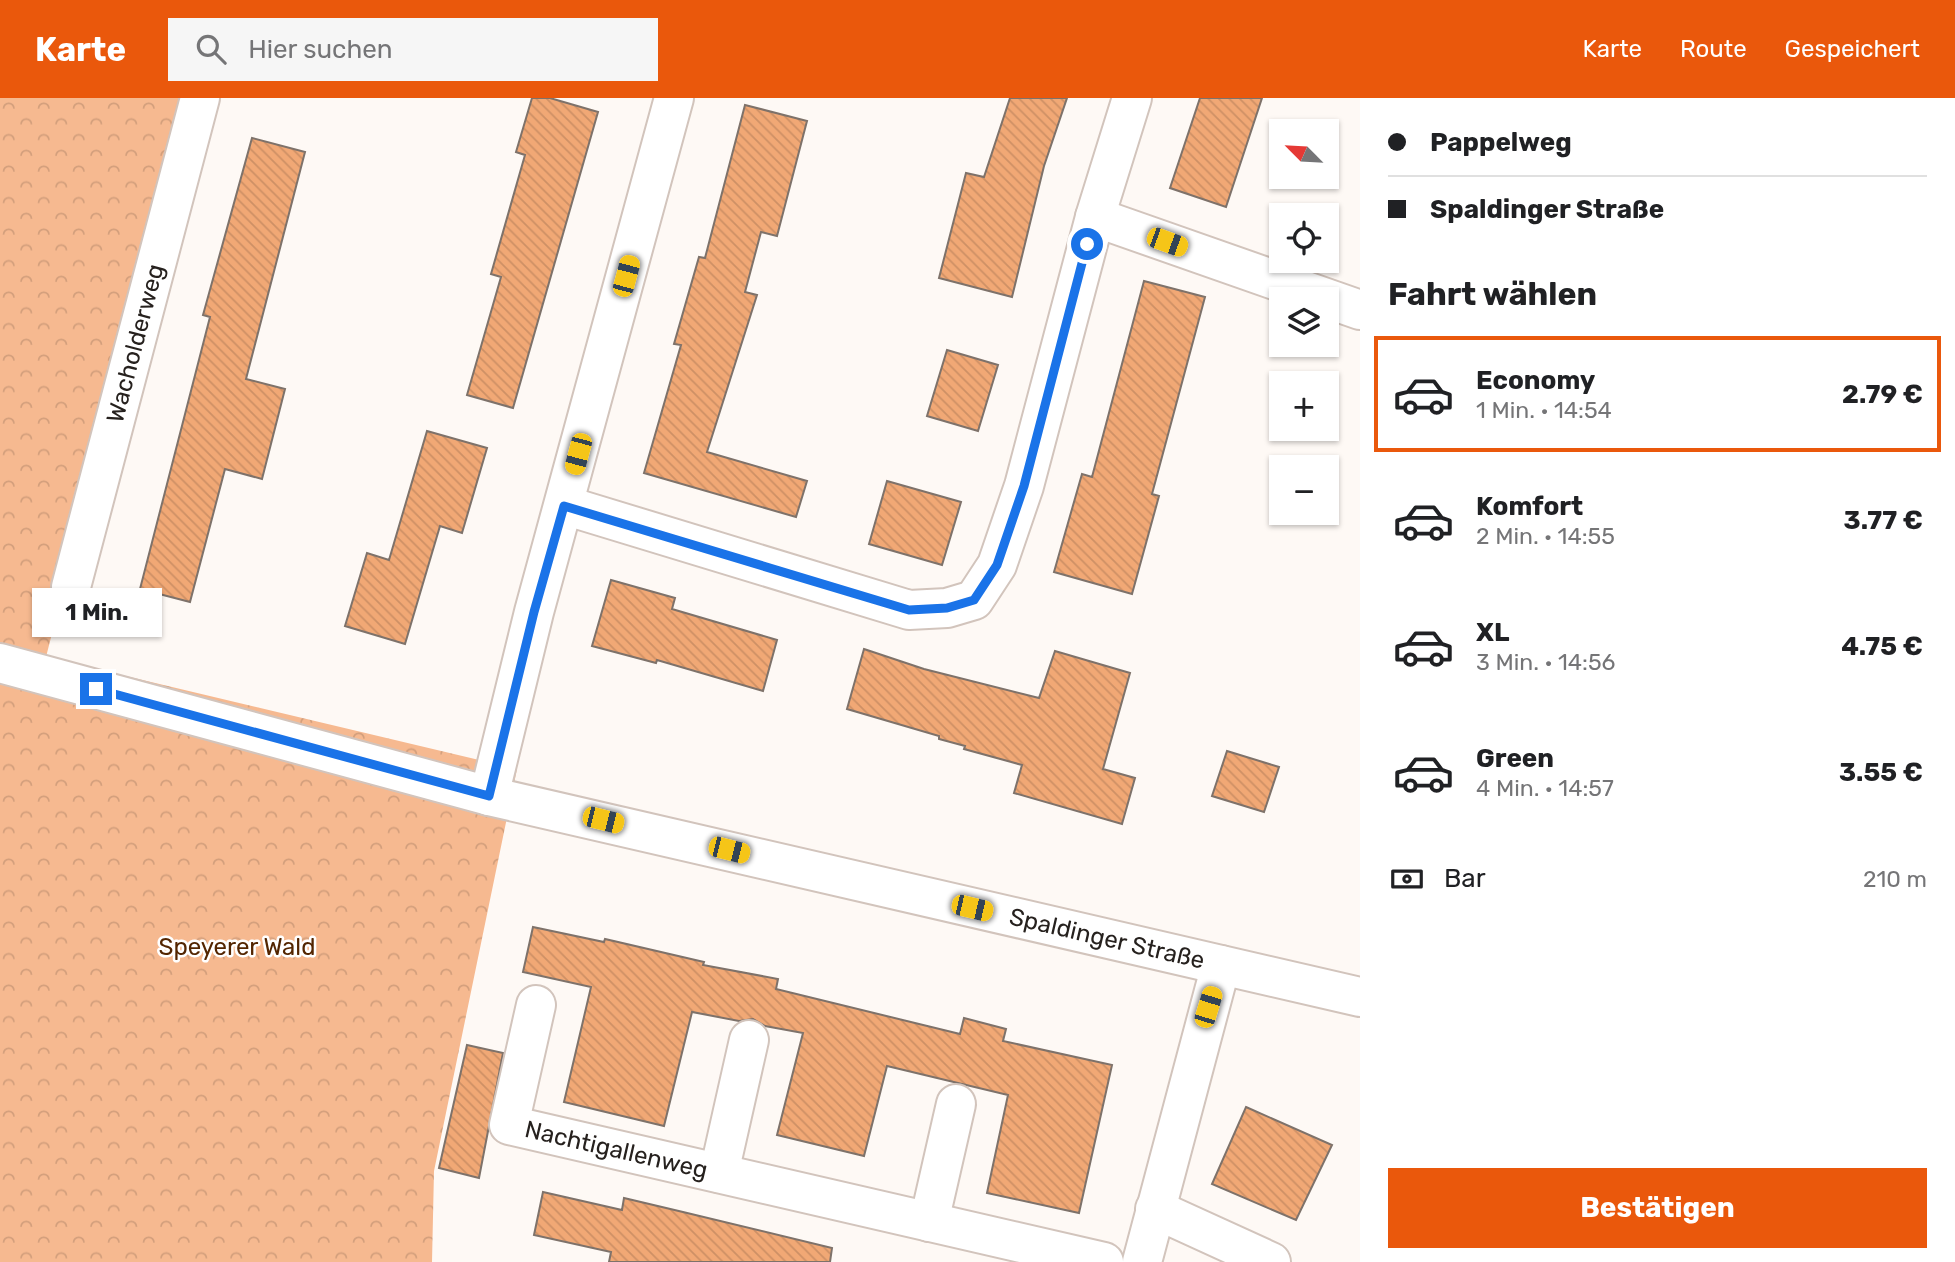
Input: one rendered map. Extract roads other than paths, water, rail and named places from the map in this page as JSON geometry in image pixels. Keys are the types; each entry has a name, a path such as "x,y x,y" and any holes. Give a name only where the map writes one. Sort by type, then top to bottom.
{"street":[{"name":"Wacholderweg","path":"71,587 200,98"},
{"path":"489,796 534,612 674,98"},
{"path":"564,506 909,610 947,608 974,600 997,565 1024,486 1095,217 1132,98"},
{"path":"1095,217 1360,310"},
{"name":"Spaldinger Straße","path":"0,663 489,796 1360,998"},
{"path":"1142,1262 1221,965"},
{"name":"Nachtigallenweg","path":"536,1005 509,1125 1104,1262"},
{"name":"Nachtigallenweg","path":"719,1173 750,1040"},
{"path":"929,1222 956,1104"},
{"path":"1155,1209 1270,1262"}],"park label":[{"name":"Speyerer Wald","path":"237,947"}]}
